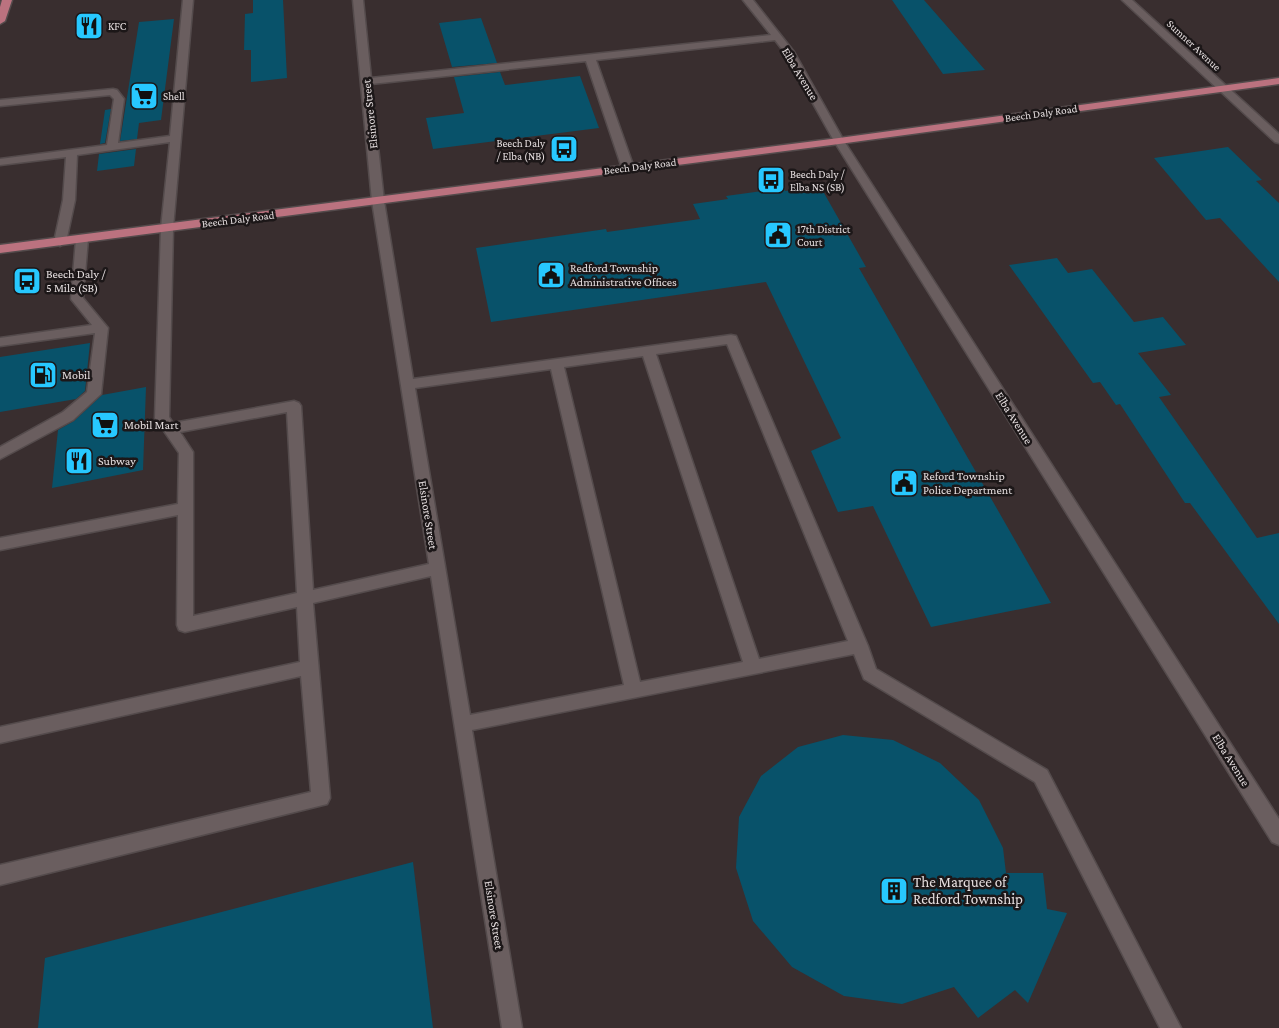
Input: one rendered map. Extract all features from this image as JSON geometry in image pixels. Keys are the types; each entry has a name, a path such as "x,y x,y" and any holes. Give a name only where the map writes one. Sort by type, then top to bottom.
{"main road":[{"path":"0,21 7,0"},
{"name":"Beech Daly Road","path":"0,249 378,201 1279,81"}],"street":[{"path":"188,0 167,228 162,418 186,452 186,625 436,568"},
{"name":"Elsinore Street","path":"358,0 378,201 512,1028"},
{"name":"Elba Avenue","path":"748,0 778,37 839,140 1279,836"},
{"name":"Sumner Avenue","path":"1127,0 1279,140"},
{"path":"366,82 778,37"},
{"path":"590,58 628,168"},
{"path":"0,104 113,92 119,99 112,147"},
{"path":"0,162 176,138"},
{"path":"60,242 69,200 72,153"},
{"path":"0,454 68,416 94,394 102,328 77,299 82,239"},
{"path":"0,342 102,328"},
{"path":"408,384 732,339 870,674 1041,776 1171,1028"},
{"path":"648,350 753,667"},
{"path":"556,363 634,690"},
{"path":"0,875 321,798 309,667 294,406 170,429"},
{"path":"0,544 185,508"},
{"path":"464,724 860,646"},
{"path":"0,735 309,667"}],"building":[{"path":"253,0 283,0 287,78 251,82 251,50 244,50 245,14 253,13"},
{"path":"892,0 924,0 985,70 943,74"},
{"path":"481,18 497,63 452,67 439,23"},
{"path":"174,19 161,120 139,123 137,139 120,141 139,22"},
{"path":"500,72 505,85 580,76 599,128 433,149 426,118 464,113 454,77"},
{"path":"111,109 105,143 100,144 105,110"},
{"path":"1228,147 1262,180 1256,181 1279,203 1279,282 1220,218 1206,220 1154,158"},
{"path":"136,149 134,166 97,171 99,154"},
{"path":"820,186 866,267 859,268 1051,603 931,627 873,506 838,512 811,451 841,438 766,282 491,322 476,248 606,229 607,232 700,219 693,204 728,199 726,196 784,188 785,191"},
{"path":"1057,258 1068,273 1092,269 1134,322 1163,317 1186,345 1138,353 1171,395 1159,397 1257,538 1279,533 1279,624 1190,503 1185,503 1120,404 1116,405 1100,382 1093,383 1009,265"},
{"path":"90,343 85,391 76,399 0,412 0,357"},
{"path":"146,387 143,470 52,488 58,430 74,421 102,395"},
{"name":"The Marquee of Redford Township","path":"843,735 893,740 940,763 979,800 1003,848 1006,873 1043,873 1047,909 1067,913 1028,1003 1015,990 978,1018 954,987 902,1004 844,996 792,967 753,921 736,868 739,817 761,776 798,747"},
{"path":"413,862 433,1028 38,1028 45,958"}],"place":[{"name":"KFC","path":"89,26"},
{"name":"Shell","path":"144,96"},
{"name":"Beech Daly / Elba (NB)","path":"564,149"},
{"name":"Beech Daly / Elba NS (SB)","path":"771,180"},
{"name":"17th District Court","path":"778,235"},
{"name":"Redford Township Administrative Offices","path":"551,275"},
{"name":"Beech Daly / 5 Mile (SB)","path":"27,281"},
{"name":"Mobil","path":"43,375"},
{"name":"Mobil Mart","path":"105,425"},
{"name":"Subway","path":"79,461"},
{"name":"Reford Township Police Department","path":"904,483"},
{"name":"The Marquee of Redford Township","path":"894,891"}]}
